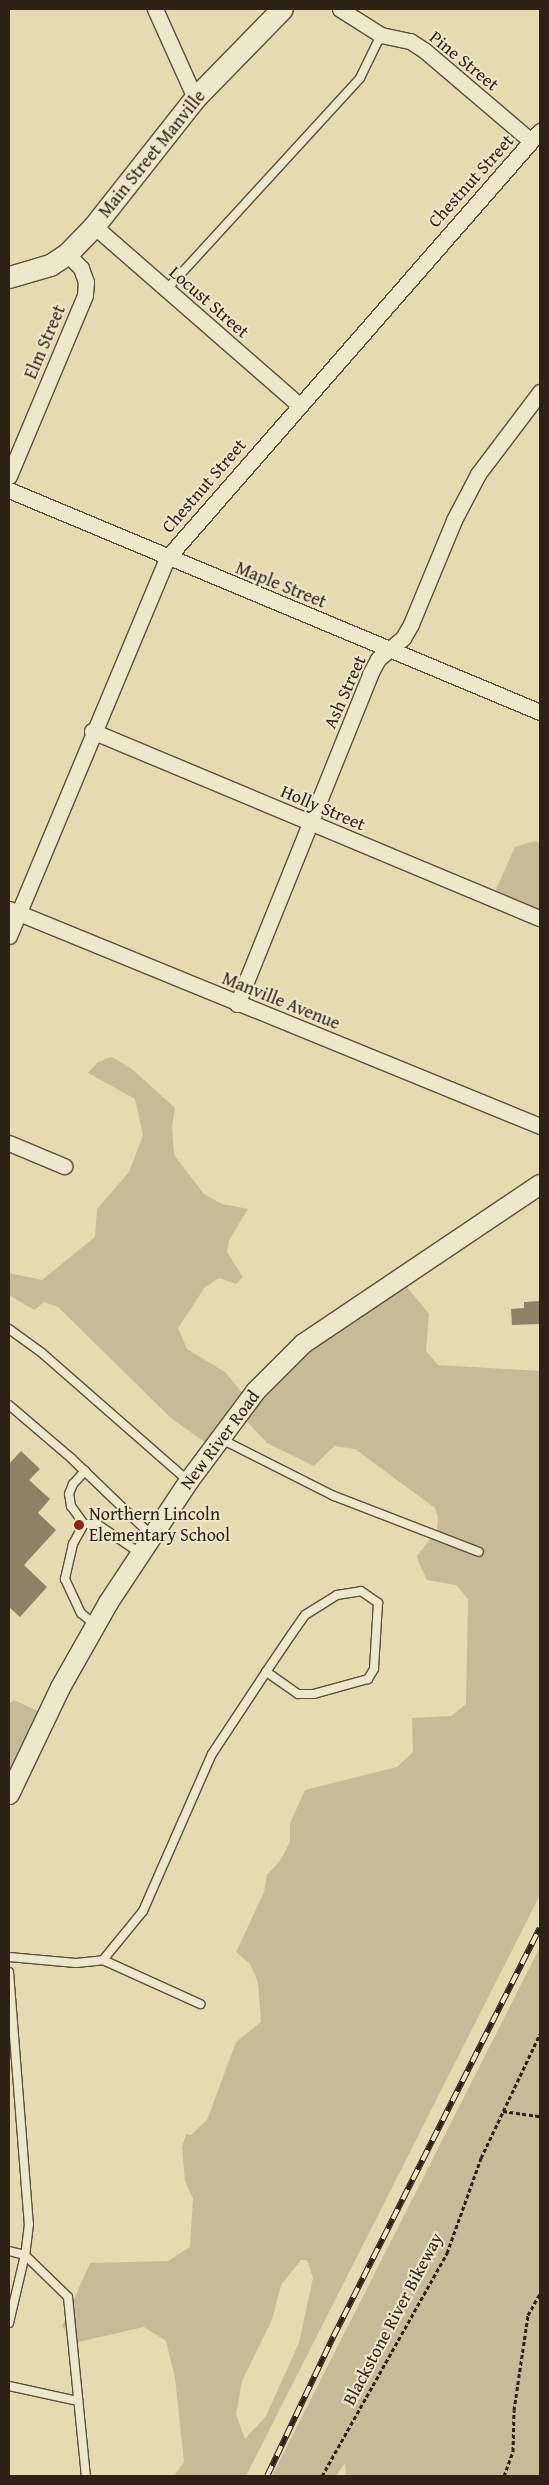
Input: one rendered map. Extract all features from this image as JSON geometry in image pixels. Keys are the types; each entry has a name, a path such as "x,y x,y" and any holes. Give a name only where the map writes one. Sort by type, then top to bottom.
{"main road":[{"name":"Main Street Manville","path":"9,277 50,265 67,254 94,226 196,98 282,9"}],"street":[{"path":"155,9 196,98"},
{"name":"Pine Street","path":"340,9 381,35 410,41 424,50 536,136"},
{"name":"Chestnut Street","path":"9,936 14,911 167,558 536,136"},
{"name":"Locust Street","path":"94,226 299,405"},
{"name":"Elm Street","path":"9,476 86,295 86,282 81,268 67,254"},
{"name":"Ash Street","path":"237,1004 370,674 378,659 403,638 411,624 470,488 540,392"},
{"name":"Maple Street","path":"9,490 167,558 540,712"},
{"name":"Holly Street","path":"92,731 540,918"},
{"name":"Manville Avenue","path":"14,911 237,1004 540,1126"},
{"path":"9,1143 64,1166"},
{"name":"New River Road","path":"9,1794 31,1744 95,1625 151,1535 188,1481 255,1392 303,1343 540,1184"}],"lane":[{"path":"166,290 360,78 381,35"},
{"path":"9,1329 42,1353 188,1481"},
{"path":"9,1404 85,1471 151,1535"},
{"path":"219,1438 334,1496 479,1552"},
{"path":"84,1524 70,1506 69,1494 73,1484 85,1471"},
{"path":"84,1524 97,1524 140,1553"},
{"path":"84,1524 73,1544 65,1578 81,1614 95,1625"},
{"path":"103,1960 143,1911 212,1754 266,1672 306,1616 337,1595 361,1591 378,1603 374,1669 368,1679 314,1694 298,1694 266,1672"},
{"path":"9,1957 76,1963 103,1960 200,2004"},
{"path":"9,1972 29,2224 25,2255 9,2323"},
{"path":"9,2084 18,2084"},
{"path":"9,2251 25,2255 68,2297 86,2476"},
{"path":"9,2386 78,2402"}],"path":[{"name":"Blackstone River Bikeway","path":"322,2476 447,2253 480,2158 540,2034"},
{"path":"503,2110 540,2116"},
{"path":"504,2476 513,2451 514,2410 528,2316 540,2293"}],"shaded area":[{"path":"535,841 540,843 540,922 490,903 515,847"},
{"path":"112,1057 133,1070 175,1108 172,1126 174,1155 204,1194 222,1204 248,1209 229,1240 227,1252 243,1277 236,1284 219,1278 205,1287 178,1328 187,1349 225,1372 248,1400 304,1346 403,1282 429,1314 426,1351 438,1365 540,1371 540,1895 246,2476 174,2476 184,2462 175,2378 166,2341 144,2327 74,2343 62,2326 90,2263 168,2261 190,2247 193,2199 185,2181 182,2147 186,2134 191,2135 207,2120 236,2042 261,2022 258,1982 250,1964 236,1952 264,1892 267,1875 280,1861 290,1842 290,1823 305,1790 397,1767 413,1752 412,1718 451,1716 466,1704 468,1599 456,1585 427,1580 418,1561 417,1556 437,1530 438,1517 435,1508 355,1449 334,1446 314,1466 267,1443 239,1413 209,1445 172,1419 58,1307 44,1302 34,1310 9,1295 9,1273 42,1280 95,1237 97,1209 129,1172 143,1135 135,1099 88,1073 98,1062","holes":["301,2260 307,2260 313,2278 299,2343 266,2416 245,2439 236,2414 242,2381 272,2320 281,2285"]},
{"path":"14,1700 44,1714 9,1793 9,1704"},
{"path":"540,1947 540,2476 346,2476 345,2463 336,2476 272,2476"}],"building":[{"path":"540,1301 540,1324 512,1325 511,1309 524,1308 524,1302"},
{"path":"21,1451 40,1469 29,1480 50,1499 38,1513 56,1530 24,1565 47,1587 20,1617 9,1607 9,1464"}],"railway":[{"path":"267,2476 333,2337 540,1928"}],"place":[{"name":"Northern Lincoln Elementary School","path":"79,1525"}]}
